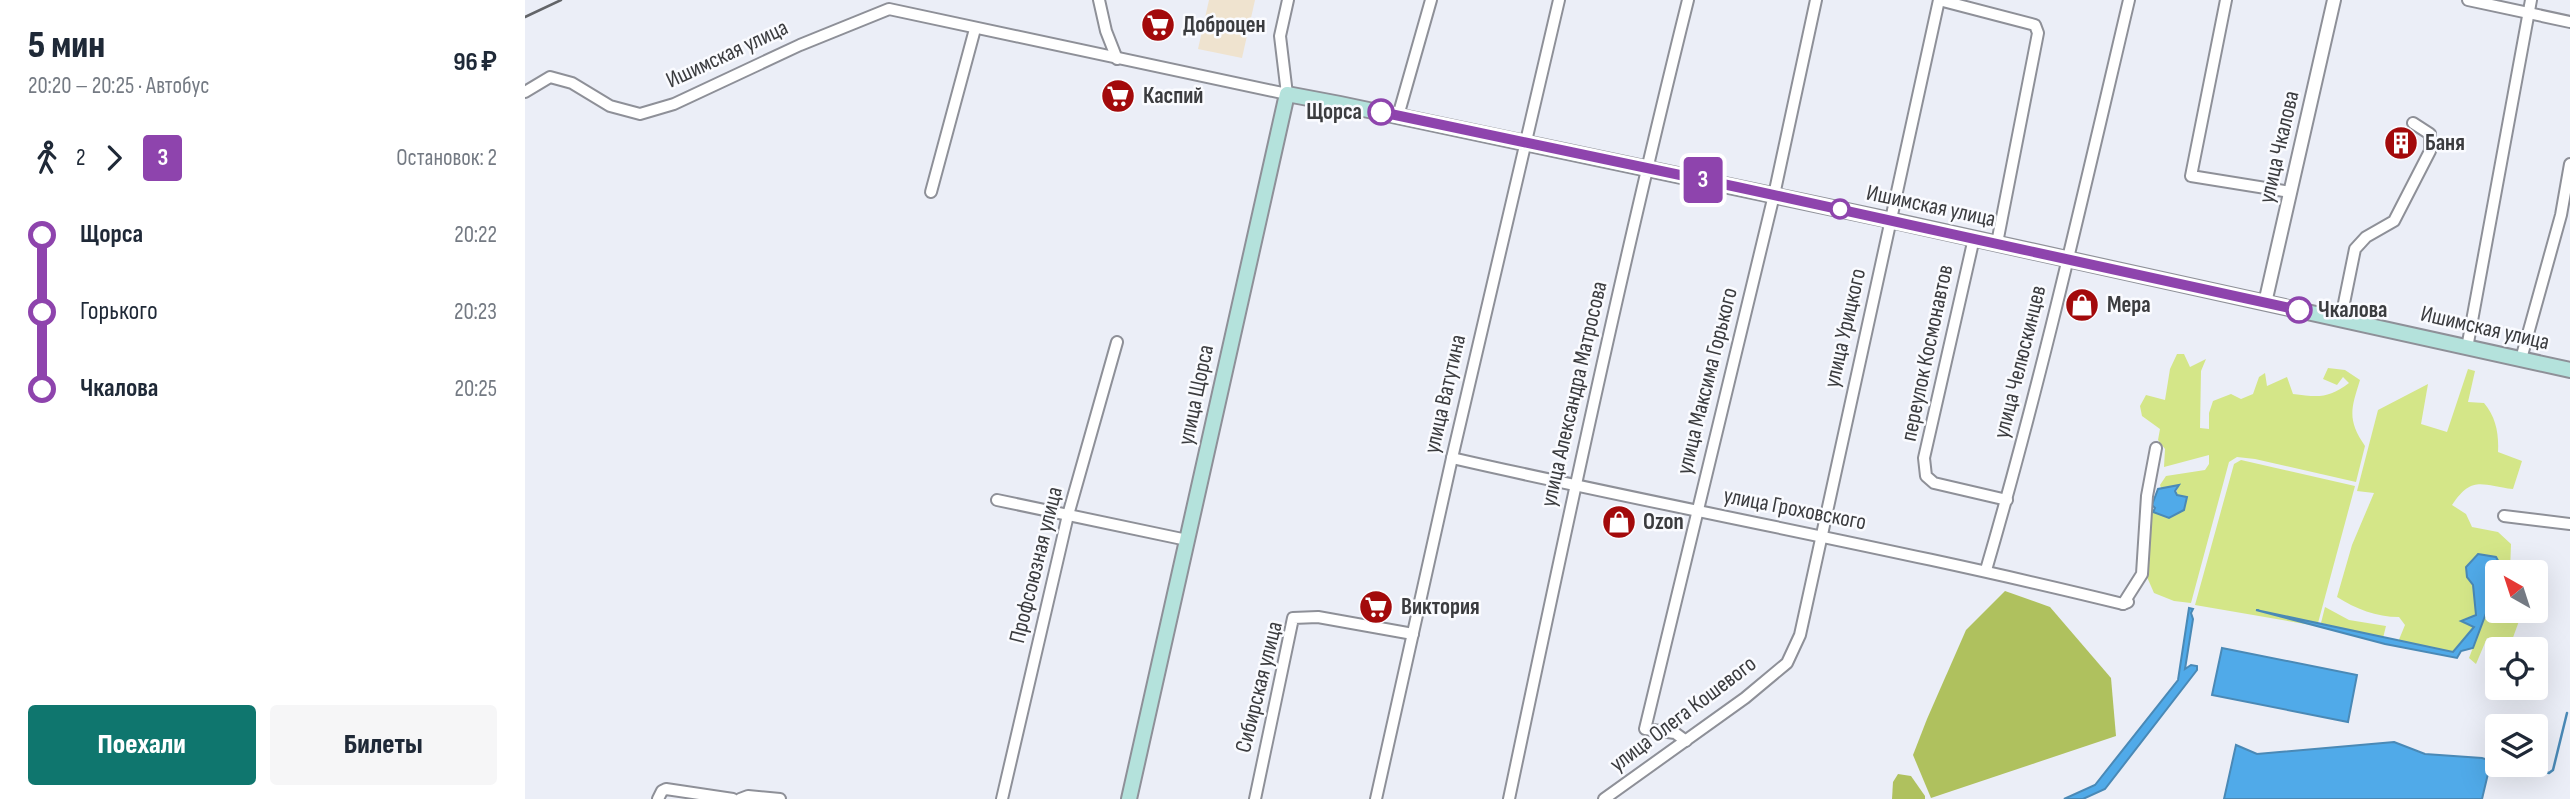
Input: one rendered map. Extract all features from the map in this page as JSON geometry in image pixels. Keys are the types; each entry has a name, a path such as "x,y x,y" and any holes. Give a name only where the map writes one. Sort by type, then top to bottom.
{"main road":[{"name":"Ишимская улица","path":"1287,94 1974,238 2570,370"},
{"name":"улица Щорса","path":"1129,799 1287,94"}],"street":[{"path":"1099,0 1106,31 1117,59"},
{"name":"улица Щорса","path":"1287,94 1280,36 1288,0"},
{"path":"1398,116 1431,0"},
{"name":"улица Ватутина","path":"1376,799 1524,143 1559,0"},
{"name":"улица Александра Матросова","path":"1509,799 1574,486 1646,168 1688,0"},
{"name":"улица Максима Горького","path":"1686,741 1675,733 1645,729 1774,195 1816,0"},
{"path":"1939,0 2035,24 2038,33 1997,243"},
{"name":"улица Урицкого","path":"1787,663 1800,635 1939,0"},
{"name":"улица Челюскинцев","path":"1986,570 2007,500 2129,0"},
{"path":"2226,0 2191,176 2290,192"},
{"name":"улица Чкалова","path":"2265,303 2334,0"},
{"path":"2468,0 2570,22"},
{"path":"2467,348 2531,0"},
{"name":"Ишимская улица","path":"525,92 550,77 572,83 610,106 641,114 674,104 800,45 889,9 1287,94"},
{"path":"931,192 975,29"},
{"path":"2341,318 2355,249 2366,237 2394,221 2430,150 2430,134 2413,123"},
{"path":"2521,359 2561,215 2570,164"},
{"name":"переулок Космонавтов","path":"1974,238 1924,458 1926,476 1934,483 2007,500"},
{"name":"Профсоюзная улица","path":"1002,799 1068,515 1117,342"},
{"name":"улица Гроховского","path":"1452,458 1574,486 1986,570 2126,603 2142,574 2147,496 2156,448"},
{"path":"997,500 1187,540"},
{"path":"2504,516 2570,524"},
{"name":"Сибирская улица","path":"1255,799 1293,618 1318,617 1413,634"},
{"name":"улица Олега Кошевого","path":"1604,799 1745,698 1787,663"},
{"path":"659,797 666,789 733,799"},
{"path":"740,799 748,796 780,799"}],"shaded area":[{"path":"1209,0 1255,0 1242,58 1198,49"}],"green space":[{"path":"2177,354 2184,354 2190,367 2206,359 2201,371 2200,428 2209,429 2209,413 2213,401 2231,394 2241,399 2253,394 2259,377 2265,373 2267,386 2287,377 2293,394 2316,396 2335,392 2349,383 2343,377 2337,385 2323,379 2328,368 2345,370 2360,380 2352,414 2355,429 2365,446 2356,482 2255,459 2237,457 2229,462 2191,603 2174,601 2154,593 2147,577 2149,516 2153,512 2169,518 2178,486 2161,488 2160,485 2166,476 2205,470 2209,464 2209,455 2164,467 2165,449 2158,440 2160,429 2142,416 2140,406 2146,395 2165,400 2170,369"},
{"path":"2468,369 2475,371 2468,402 2484,403 2488,408 2496,426 2498,452 2522,461 2513,489 2478,484 2465,489 2452,505 2466,514 2472,527 2498,532 2511,544 2510,560 2485,560 2485,572 2467,577 2473,585 2476,615 2462,622 2474,626 2453,652 2398,642 2405,625 2399,617 2367,612 2337,597 2352,545 2374,493 2357,491 2378,410 2428,384 2421,424 2447,432"},
{"path":"2241,460 2355,486 2318,623 2274,614 2317,626 2195,605 2234,464"},
{"path":"2005,591 2050,607 2111,678 2116,736 1931,798 1913,755 1966,630"},
{"path":"2325,607 2349,620 2386,626 2383,638 2321,623"},
{"path":"2485,616 2485,623 2518,623 2513,637 2485,637 2476,664 2469,658"},
{"path":"1898,774 1911,776 1925,799 1892,799 1893,782"}],"water":[{"path":"2179,485 2175,491 2177,495 2187,497 2184,510 2169,518 2153,512 2155,508 2152,505 2158,489"},
{"path":"2478,554 2496,557 2498,560 2485,560 2485,616 2473,648 2461,651 2457,658 2385,644 2256,610 2453,652 2474,627 2461,621 2476,615 2473,585 2467,577 2466,567"},
{"path":"2189,608 2193,609 2193,619 2185,669 2191,665 2197,666 2197,670 2105,789 2083,799 2064,799 2095,785 2178,680"},
{"path":"2222,648 2357,675 2348,722 2212,695"},
{"path":"2394,742 2425,754 2485,759 2485,777 2487,777 2482,799 2224,799 2236,745 2257,754"}],"waterway":[{"path":"2548,773 2553,770 2567,713"}],"railway":[{"path":"525,17 561,0"}],"bus line":[{"name":"3","path":"1381,112 2299,310"}],"place":[{"name":"Доброцен","path":"1158,25"},
{"name":"Каспий","path":"1118,96"},
{"name":"Щорса","path":"1381,112"},
{"name":"Баня","path":"2401,143"},
{"name":"Мера","path":"2082,305"},
{"name":"Чкалова","path":"2299,310"},
{"name":"Ozon","path":"1619,522"},
{"name":"Виктория","path":"1376,607"}]}
